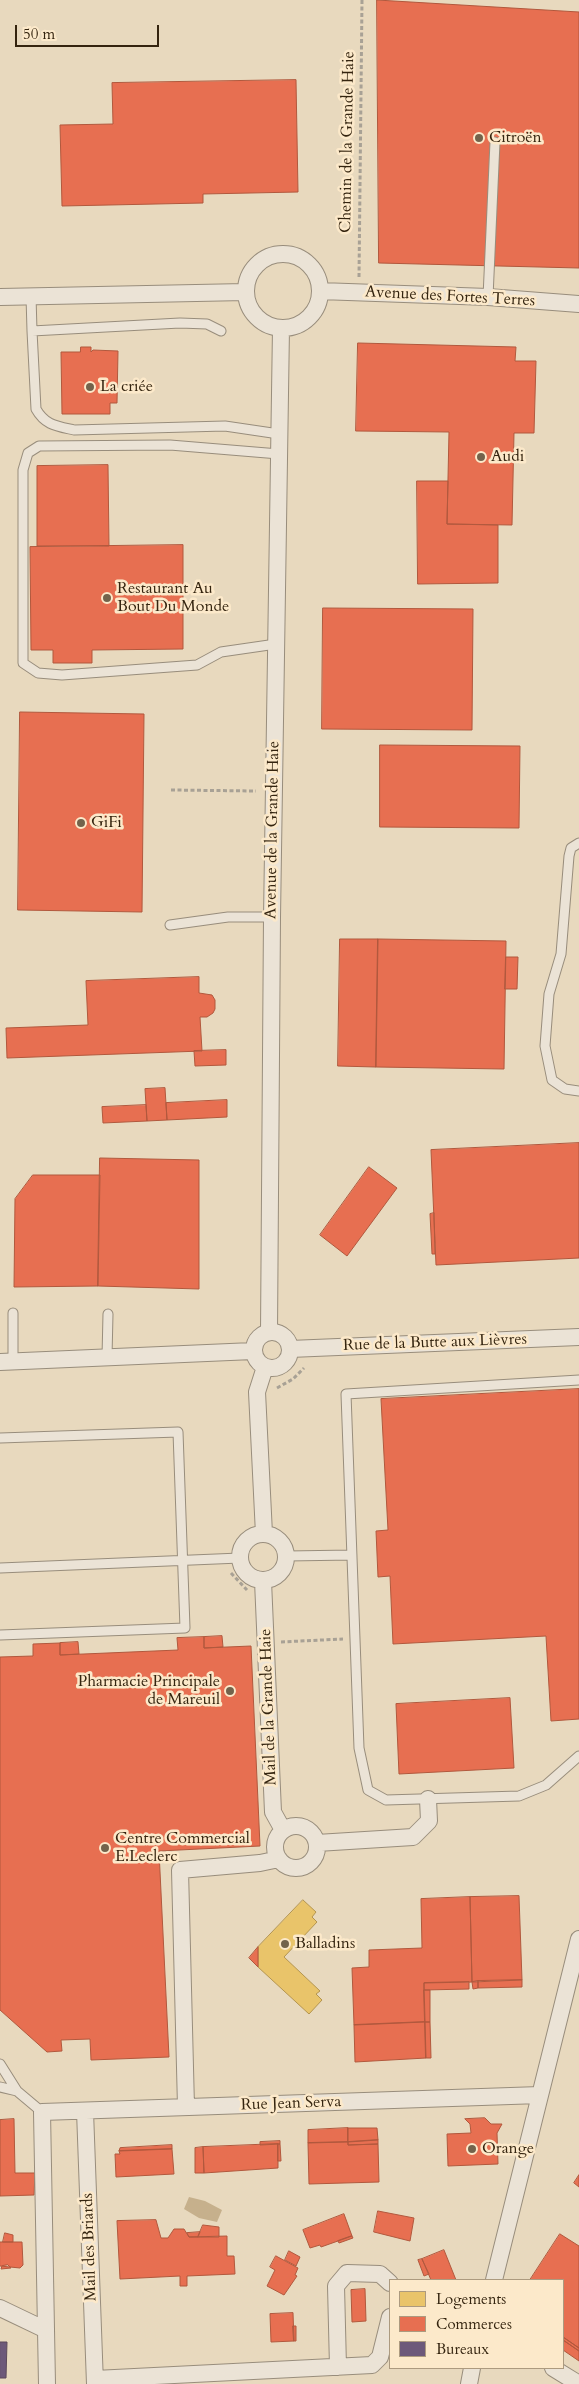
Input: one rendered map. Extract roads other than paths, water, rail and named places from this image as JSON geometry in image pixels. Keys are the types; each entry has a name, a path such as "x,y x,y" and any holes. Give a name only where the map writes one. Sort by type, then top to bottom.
{"street":[{"path":"282,253 294,255 304,260 313,268 318,279 320,291 319,303 304,322 293,327 280,328 260,321 252,312 245,292 247,280 256,265 271,256 282,253"},
{"name":"Avenue des Fortes Terres","path":"320,291 488,297 579,304"},
{"path":"0,297 245,292"},
{"name":"Avenue de la Grande Haie","path":"269,1332 272,917 280,328"},
{"path":"269,1332 275,1332 285,1338 290,1349 287,1361 277,1368 265,1368 257,1361 253,1351 256,1341 269,1332"},
{"name":"Rue de la Butte aux Lièvres","path":"290,1349 579,1337"},
{"path":"7,1362 253,1351"},
{"path":"264,1534 258,1392 265,1368"},
{"path":"264,1534 271,1535 282,1543 287,1556 286,1562 276,1578 263,1581 256,1580 244,1572 240,1558 244,1544 256,1535 264,1534"},
{"name":"Mail de la Grande Haie","path":"263,1581 273,1812 283,1830"},
{"path":"317,1843 413,1837 429,1821 428,1799"},
{"path":"297,1826 304,1827 314,1836 317,1843 314,1857 304,1866 290,1867 276,1853 276,1840 283,1830 297,1826"},
{"path":"186,2107 180,1870 260,1863 279,1858"},
{"path":"494,2279 579,1939"},
{"name":"Rue Jean Serva","path":"42,2112 540,2094"},
{"name":"Mail des Briards","path":"85,2111 95,2382"},
{"path":"42,2112 47,2384"},
{"path":"338,2367 336,2286 347,2273 380,2274 389,2281"},
{"path":"0,2308 46,2330"},
{"path":"95,2382 372,2364 380,2357 389,2321"},
{"path":"468,2384 472,2369"},
{"path":"555,2369 579,2384"}],"lane":[{"path":"488,297 496,142"},
{"path":"31,296 36,409 42,420 58,427 74,430 226,426 279,434"},
{"path":"32,331 180,323 207,324 222,331"},
{"path":"276,644 220,652 197,666 62,675 38,673 23,663 24,470 28,453 39,446 170,445 279,454"},
{"path":"579,843 571,848 569,856 561,954 549,994 545,1046 552,1080 565,1089 579,1091"},
{"path":"170,925 228,917 272,917"},
{"path":"7,1362 12,1313"},
{"path":"107,1358 108,1314"},
{"path":"579,1380 346,1394 359,1748 368,1790 386,1800 519,1796 546,1785 579,1756"},
{"path":"0,1438 178,1432 185,1628 0,1635"},
{"path":"287,1556 352,1555"},
{"path":"0,1568 240,1558"},
{"path":"0,2064 17,2091 42,2112"},
{"path":"0,2086 17,2091"}],"place":[{"name":"Citroën","path":"479,138"},
{"name":"La criée","path":"90,387"},
{"name":"Audi","path":"481,457"},
{"name":"Restaurant Au Bout Du Monde","path":"107,598"},
{"name":"GiFi","path":"81,823"},
{"name":"Pharmacie Principale de Mareuil","path":"230,1691"},
{"name":"Centre Commercial E.Leclerc","path":"105,1848"},
{"name":"Balladins","path":"285,1944"},
{"name":"Orange","path":"472,2149"}]}
